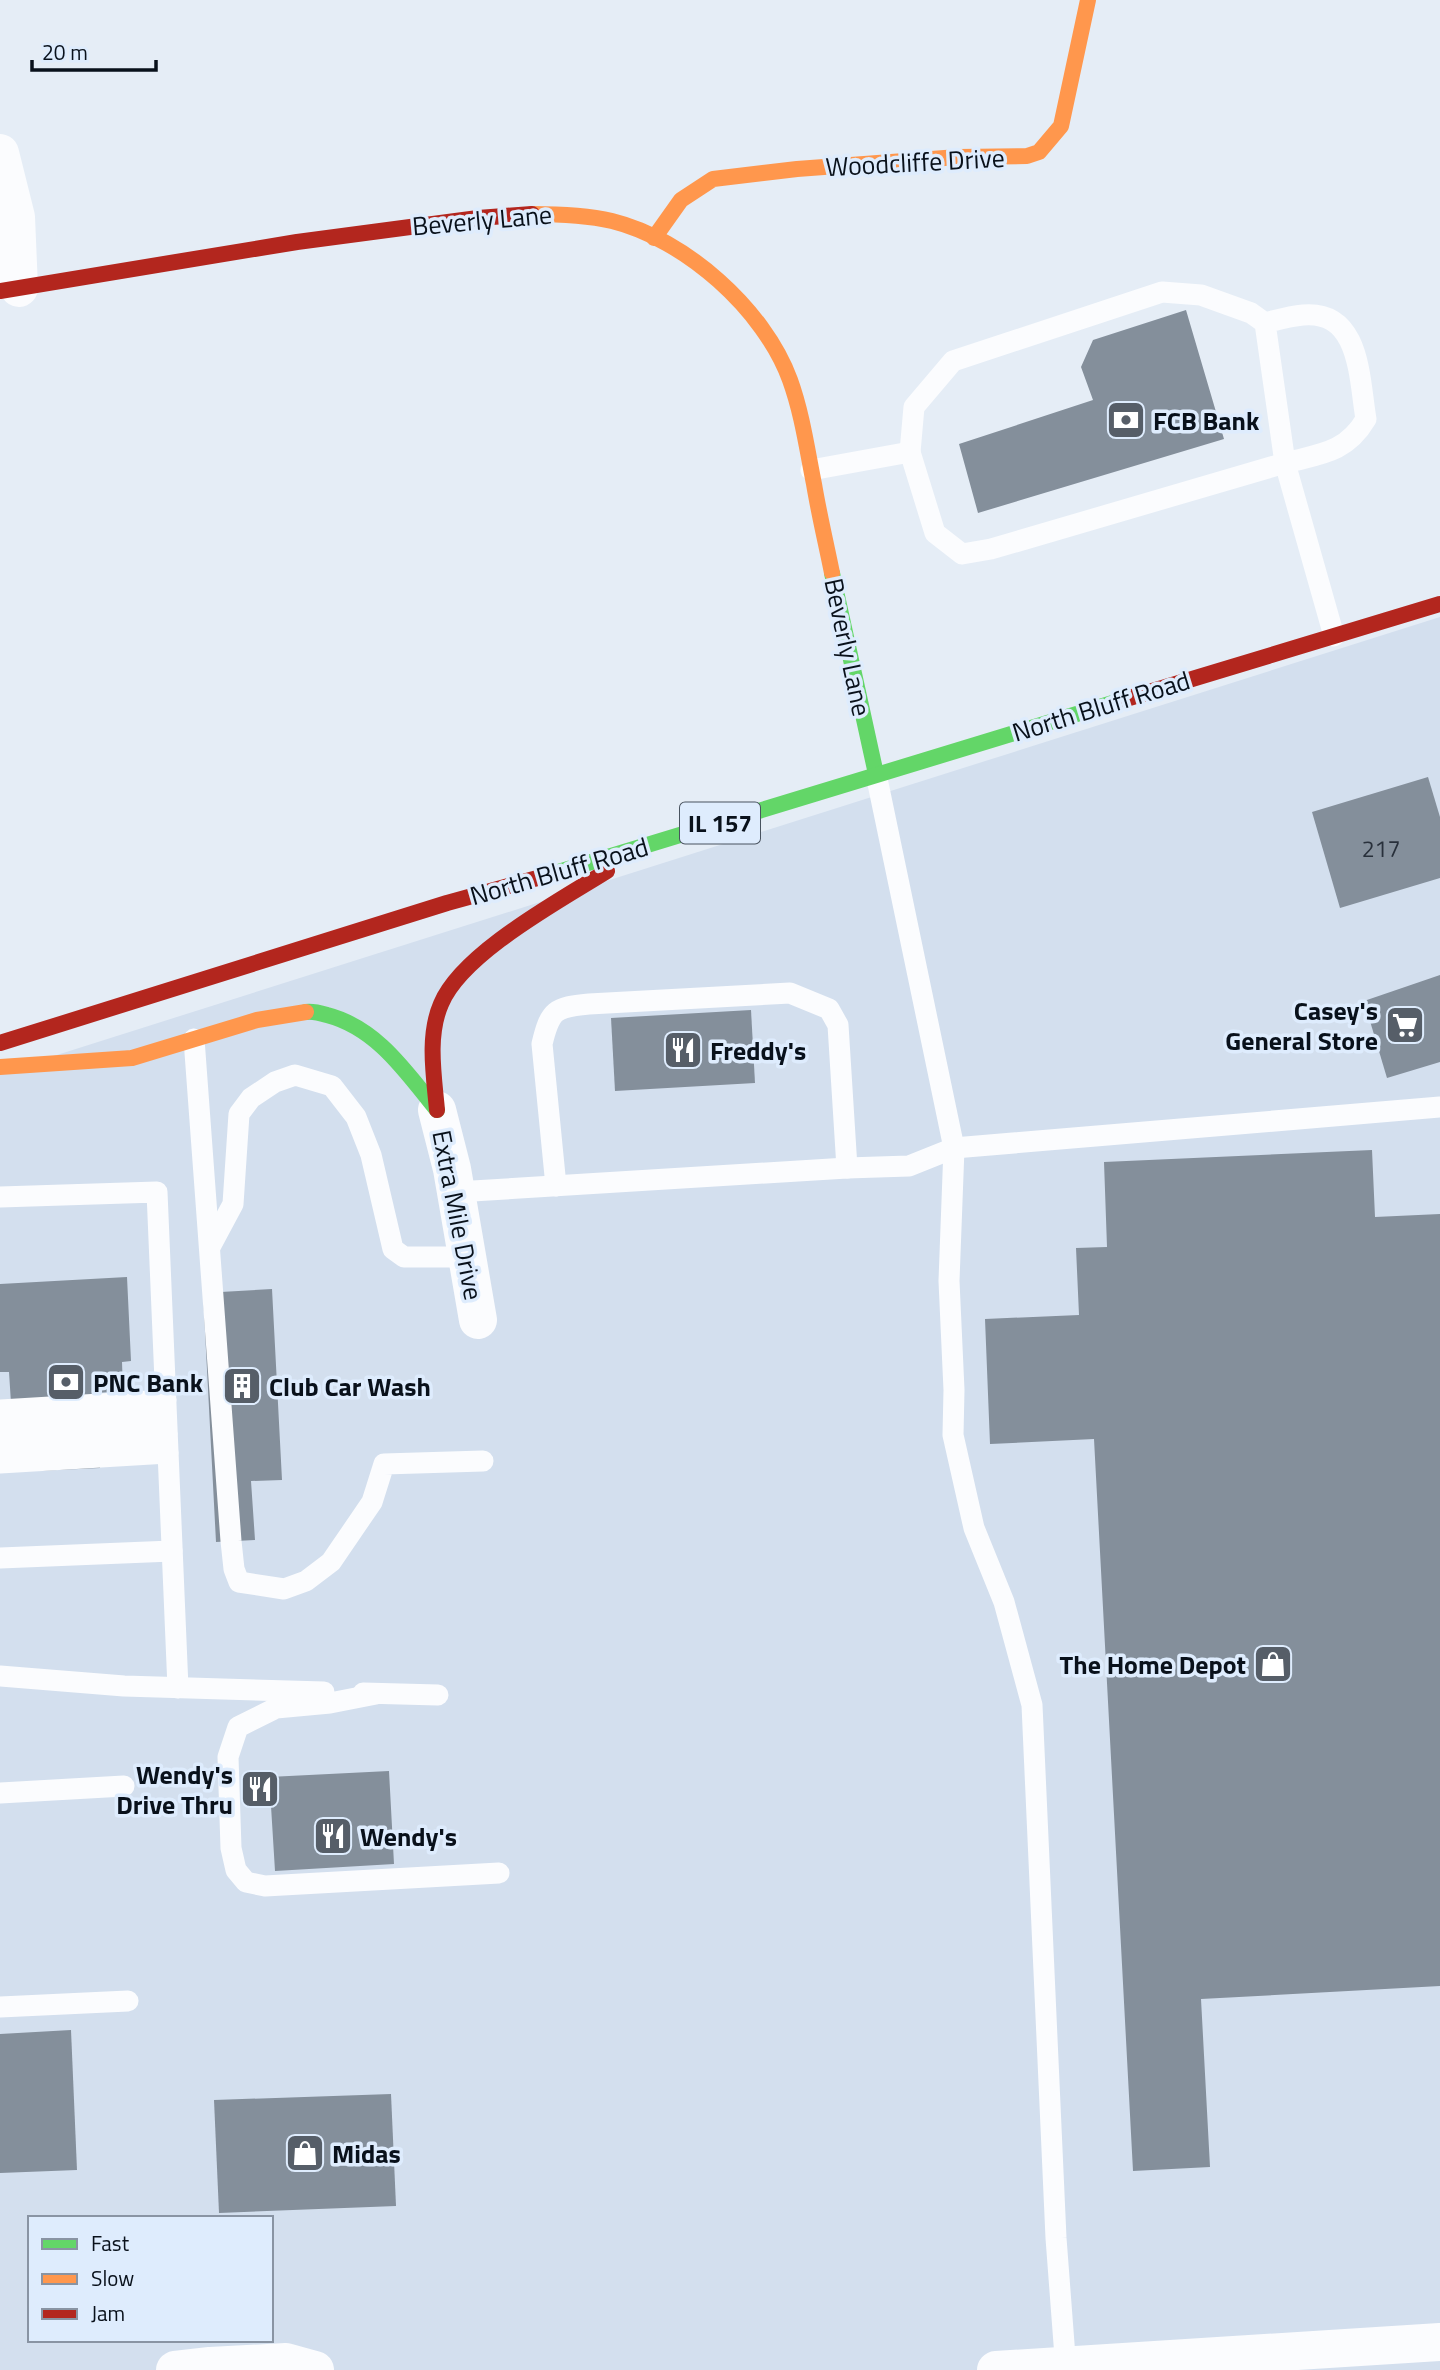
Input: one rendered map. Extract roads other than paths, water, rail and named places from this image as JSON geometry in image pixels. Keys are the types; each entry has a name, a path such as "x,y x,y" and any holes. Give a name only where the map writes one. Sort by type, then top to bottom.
{"main road":[{"name":"Woodcliffe Drive","path":"654,238 681,200 713,179 797,169 958,157 1027,156 1039,152 1060,126 1088,0"},
{"name":"Beverly Lane","path":"9,289 353,233 510,214 566,213 616,221 654,238 700,266 748,308 772,341 790,380 800,412 876,775"},
{"name":"North Bluff Road","path":"0,1043 434,907 576,868 1440,604"},
{"path":"437,1110 432,1051 442,1001 453,982 497,944 643,847"},
{"path":"0,1066 132,1058 284,1014 311,1011 345,1020 371,1037 392,1056 437,1110"}],"street":[{"path":"0,153 16,217 9,289"},
{"name":"Extra Mile Drive","path":"437,1110 456,1192 478,1320"},
{"path":"996,2370 1065,2368 1440,2343"},
{"path":"175,2370 210,2365 286,2362 314,2370"}],"lane":[{"path":"1265,323 1305,315 1329,319 1346,332 1354,348 1366,419 1356,436 1334,451 1285,463 991,549 962,554 935,533 910,452 914,407 953,361 1163,292 1201,295 1251,313 1265,323 1285,463 1334,636"},
{"path":"811,470 910,452"},
{"path":"876,775 954,1148 949,1281 954,1390 953,1435 974,1528 1004,1602 1032,1705 1056,2238 1065,2368"},
{"path":"556,1186 542,1044 551,1015 565,1006 790,993 829,1009 838,1025 847,1168"},
{"path":"194,1039 234,1569 239,1582 284,1589 306,1581 331,1562 372,1502 384,1464 483,1461"},
{"path":"209,1247 233,1204 239,1114 251,1098 295,1075 332,1086 356,1117 371,1155 393,1249 404,1257 468,1257"},
{"path":"456,1192 909,1166 954,1148 1440,1107"},
{"path":"0,1197 157,1192 178,1688"},
{"path":"0,1410 167,1427"},
{"path":"0,1427 167,1427"},
{"path":"0,1444 167,1427"},
{"path":"0,1463 167,1427"},
{"path":"0,1558 172,1551"},
{"path":"0,1676 178,1688 438,1695"},
{"path":"376,1693 330,1703 276,1708 238,1727 228,1757 231,1848 236,1870 246,1882 265,1886 499,1872"},
{"path":"0,1793 124,1786"},
{"path":"0,2007 128,2001"}],"place":[{"name":"FCB Bank","path":"1126,420"},
{"name":"Casey's General Store","path":"1405,1025"},
{"name":"Freddy's","path":"683,1050"},
{"name":"PNC Bank","path":"66,1382"},
{"name":"Club Car Wash","path":"242,1386"},
{"name":"The Home Depot","path":"1273,1664"},
{"name":"Wendy's Drive Thru","path":"260,1789"},
{"name":"Wendy's","path":"333,1836"},
{"name":"Midas","path":"305,2153"}]}
